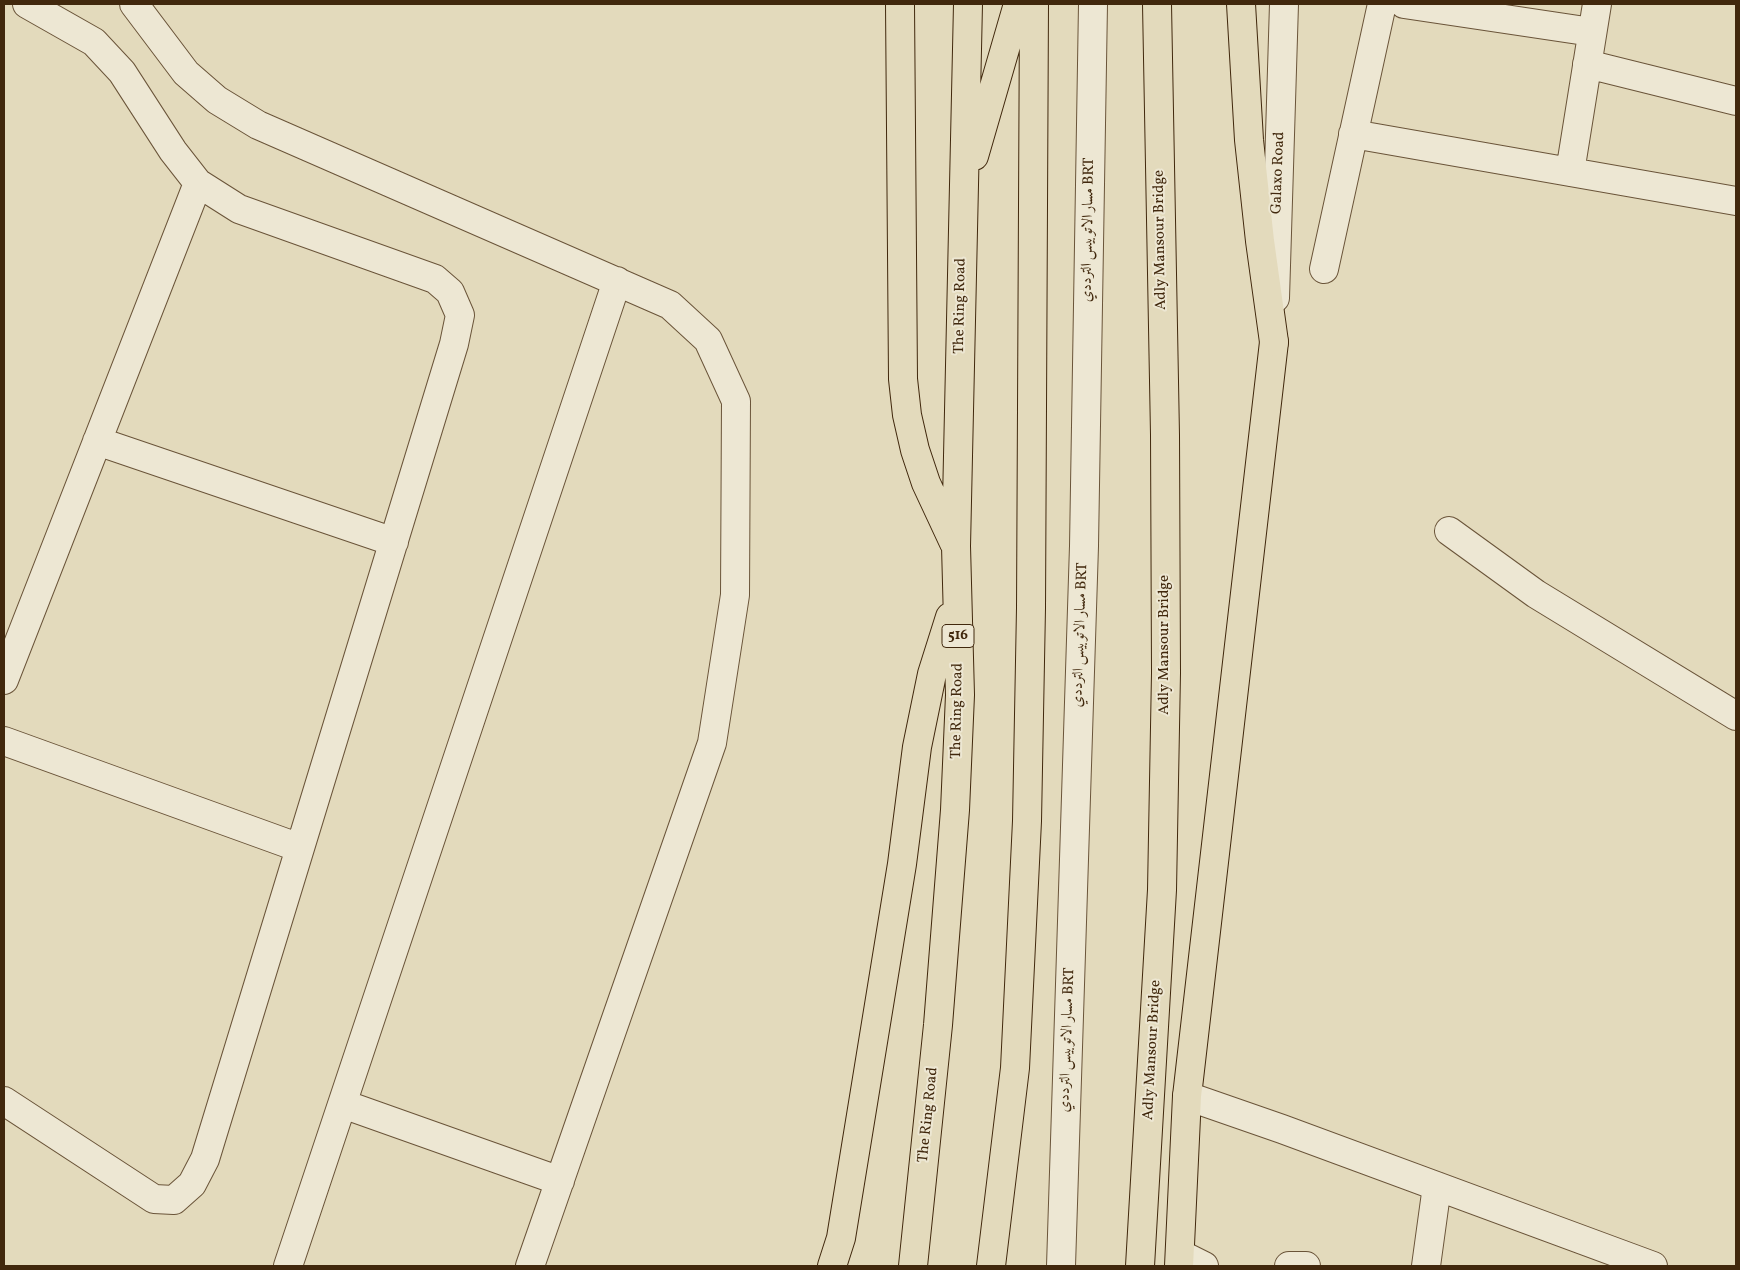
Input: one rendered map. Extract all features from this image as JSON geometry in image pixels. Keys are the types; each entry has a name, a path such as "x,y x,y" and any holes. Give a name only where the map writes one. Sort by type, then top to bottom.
{"main road":[{"path":"900,4 903,379 907,415 923,475 939,515 956,546"},
{"name":"The Ring Road","path":"913,1266 938,1025 955,810 960,695 956,546 968,4"},
{"path":"964,191 1018,4"},
{"path":"991,1266 1015,1068 1028,811 1034,4"},
{"path":"1179,1260 1187,1096 1274,342 1249,140 1241,4"},
{"name":"Adly Mansour Bridge","path":"1140,1266 1162,890 1166,673 1165,436 1157,13"},
{"path":"832,1266 841,1238 900,874 917,747 932,674 957,597"}],"street":[{"path":"4,1101 154,1199 174,1200 192,1184 205,1159 454,344 460,315 450,292 435,279 239,209 198,183 174,151 122,72 94,42 27,4"},
{"path":"134,4 186,73 217,100 258,125 670,305 708,340 736,401 735,595 712,743 530,1266"},
{"name":"مسار الاتوبيس الترددي BRT","path":"1061,1266 1084,546 1093,4"},
{"name":"Galaxo Road","path":"1274,342 1284,4"},
{"path":"1324,269 1382,4"},
{"path":"1404,4 1592,32"},
{"path":"1570,172 1596,4"},
{"path":"1587,64 1736,100"},
{"path":"1353,134 1736,201"},
{"path":"4,680 198,183"},
{"path":"288,1266 617,282"},
{"path":"97,442 394,542"},
{"path":"1449,531 1536,594 1736,716"},
{"path":"4,741 300,848"},
{"path":"1187,1096 1653,1266"},
{"path":"343,1104 560,1182"},
{"path":"1426,1266 1437,1186"},
{"path":"1179,1260 1204,1266"},
{"path":"1289,1266 1306,1266"}]}
